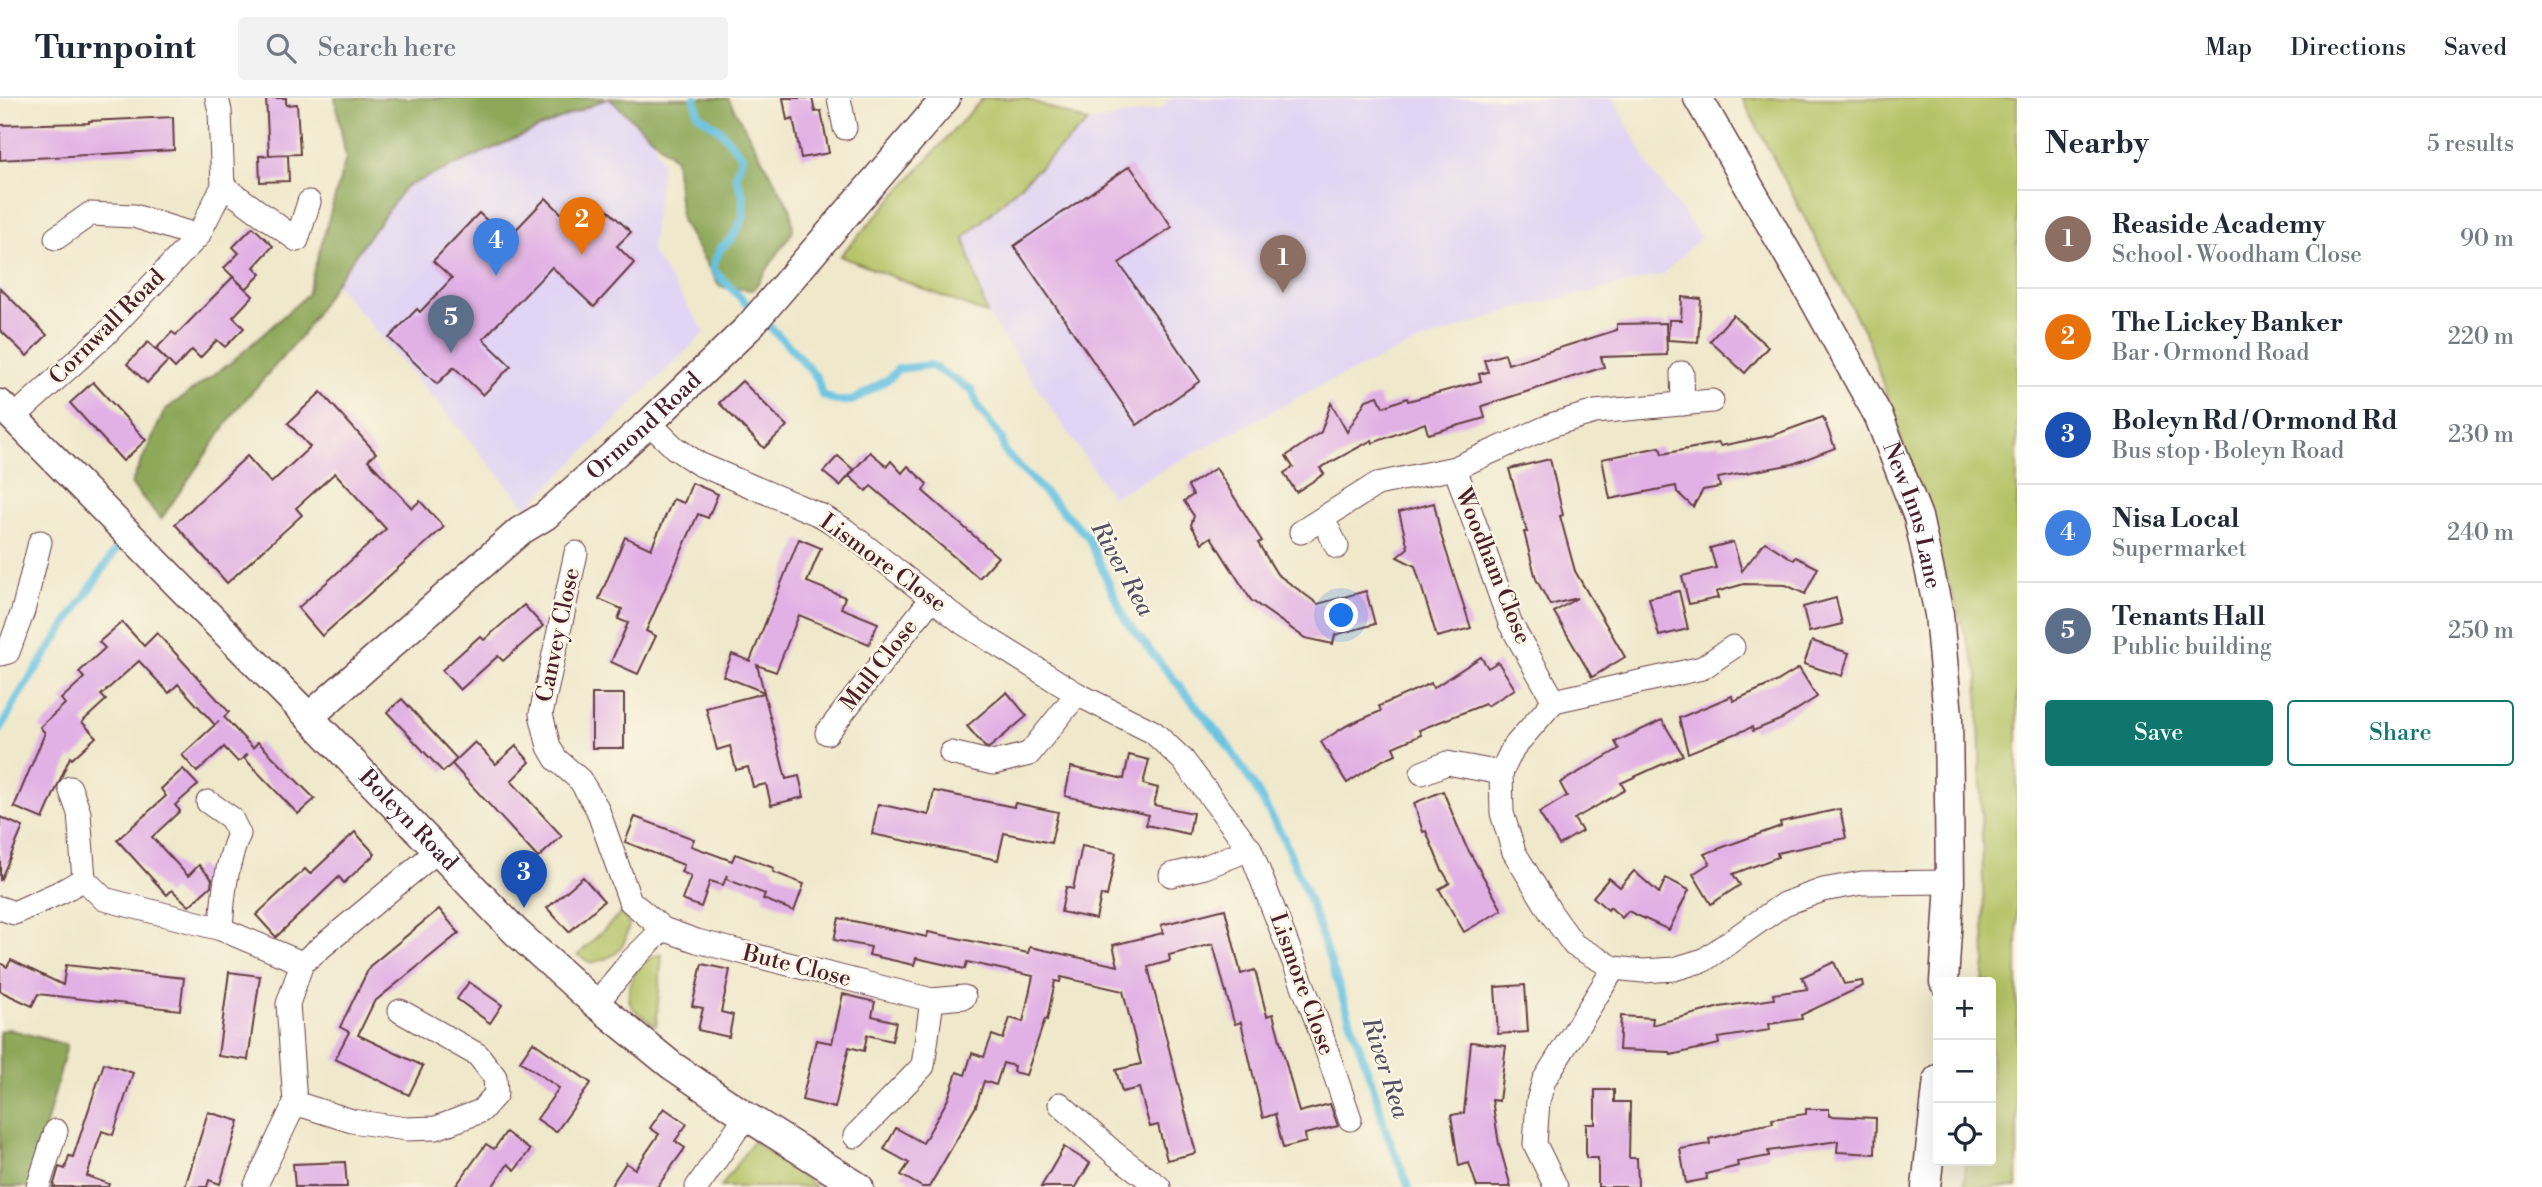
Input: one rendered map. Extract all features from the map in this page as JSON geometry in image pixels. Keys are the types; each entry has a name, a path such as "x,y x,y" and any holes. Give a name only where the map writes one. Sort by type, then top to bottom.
{"street":[{"name":"Cornwall Road","path":"7,411 105,335 198,236 223,186 218,98"},
{"path":"839,98 845,128"},
{"name":"Ormond Road","path":"309,717 520,531 545,516 748,328 946,98"},
{"name":"New Inns Lane","path":"1698,98 1879,416 1918,517 1939,614 1948,716 1950,882 1944,977"},
{"path":"223,186 297,240 309,202"},
{"path":"56,239 90,214 134,216 198,236"},
{"path":"1682,373 1683,404"},
{"name":"Woodham Close","path":"1301,532 1377,484 1455,467 1554,424 1595,412 1712,401"},
{"name":"Boleyn Road","path":"7,411 309,717 436,852 516,932 596,1004 671,1065 859,1187"},
{"name":"Lismore Close","path":"649,422 675,448 699,464 822,516 845,530 963,623 1077,694 1153,732 1183,760 1250,849 1316,1019 1350,1119"},
{"name":"Woodham Close","path":"1455,467 1510,622 1554,701"},
{"path":"1322,519 1337,547"},
{"path":"0,654 8,652 23,611 40,542"},
{"name":"Canvey Close","path":"576,553 541,714 545,732 556,759 580,780 597,808 630,901 663,929"},
{"name":"Mull Close","path":"827,733 932,598"},
{"path":"1733,647 1702,668 1554,701 1513,748 1501,773 1502,813 1514,852 1574,945 1614,968 1643,971 1674,969 1704,960 1784,904 1823,890 1862,883 1950,882"},
{"path":"951,753 993,762 1029,754 1077,694"},
{"path":"1422,773 1447,763 1501,773"},
{"path":"70,788 79,813 84,879 104,899 221,929 302,962"},
{"path":"208,802 231,818 239,834 232,850 225,882 221,929"},
{"path":"1171,875 1205,867 1250,849"},
{"path":"255,1187 295,1103 288,1004 302,962 436,852"},
{"path":"0,908 14,913 84,879"},
{"path":"596,1004 631,961 663,929"},
{"name":"Bute Close","path":"663,929 697,941 932,1000 964,997"},
{"path":"1556,1187 1535,1144 1538,1101 1544,1080 1614,968"},
{"path":"855,1136 923,1066 932,1000"},
{"path":"295,1103 352,1121 406,1129 436,1128 481,1111 496,1094 495,1077 478,1055 400,1011"},
{"path":"1926,1187 1935,1103"},
{"path":"1060,1104 1114,1153 1159,1187"},
{"path":"697,1187 746,1116"},
{"path":"38,1187 56,1131"}],"shaded area":[{"path":"609,98 652,138 662,163 651,251 705,332 527,508 335,283 405,187"},
{"path":"1170,98 1613,98 1652,172 1701,237 1662,275 1508,311 1406,347 1316,388 1112,497 987,314 964,238 1088,122 1162,109"}],"green space":[{"path":"335,98 608,98 405,187 335,283 302,335 237,409 161,519 131,484 165,410 233,361 307,295 346,158"},
{"path":"609,98 728,98 791,210 793,231 753,290 720,287 681,220 675,159"},
{"path":"983,98 1024,98 1088,122 964,238 987,314 840,256"},
{"path":"1742,98 2017,98 2017,1187 1964,1187 1966,1166 1996,1166 1996,977 1983,977 1978,674 1868,339"},
{"path":"622,912 629,925 618,952 591,963 578,955"},
{"path":"662,954 656,1026 634,1009 629,990 642,964"},
{"path":"8,1029 67,1045 30,1187 0,1187 0,1031"},
{"path":"753,1141 816,1187 721,1187"}],"building":[{"path":"266,98 286,98 286,105 297,104 300,154 269,155"},
{"path":"783,98 812,98 815,112 821,111 829,153 801,158 793,118 787,120"},
{"path":"173,117 174,150 0,160 0,125 89,123"},
{"path":"288,155 289,181 260,182 259,156"},
{"path":"1130,166 1172,227 1119,263 1200,381 1137,425 1014,246"},
{"path":"546,198 568,220 574,214 580,219 598,201 631,232 617,246 634,263 594,307 552,267 483,339 511,366 483,395 454,367 437,384 389,338 417,309 420,312 452,278 433,261 479,213 507,239"},
{"path":"253,227 273,246 254,267 261,274 246,289 224,268 239,253 233,247"},
{"path":"233,277 253,296 233,317 244,328 225,347 217,340 200,358 192,350 175,368 156,349 172,332 176,335"},
{"path":"0,288 47,335 27,356 0,330"},
{"path":"1682,297 1701,299 1698,342 1668,340 1669,320 1681,320"},
{"path":"1733,315 1768,347 1745,373 1710,341"},
{"path":"1666,323 1667,355 1601,357 1604,367 1482,406 1485,418 1428,434 1425,423 1373,443 1372,440 1320,468 1324,474 1296,492 1284,473 1293,467 1286,456 1321,432 1331,403 1347,432 1366,400 1378,396 1383,407 1407,398 1408,401 1481,381 1479,374 1488,372 1484,360 1505,354 1508,364 1617,330 1617,324"},
{"path":"148,342 168,361 147,383 127,364"},
{"path":"742,381 787,426 764,448 719,403"},
{"path":"93,382 146,440 123,461 70,403"},
{"path":"321,392 376,453 368,460 412,508 420,501 444,527 322,636 298,608 386,529 335,473 296,508 302,515 227,583 175,524 247,456 271,483 310,447 288,423"},
{"path":"1823,417 1835,448 1793,464 1718,478 1720,487 1703,490 1693,507 1677,492 1676,486 1610,499 1602,459 1660,447 1662,454 1719,443 1720,446 1774,435"},
{"path":"870,452 887,466 891,461 902,473 908,466 927,484 923,491 998,557 979,578 871,486 866,491 849,476"},
{"path":"838,456 854,470 840,486 823,472"},
{"path":"1550,459 1563,515 1560,516 1575,571 1625,657 1592,677 1554,612 1577,598 1550,605 1536,579 1524,532 1527,532 1509,469"},
{"path":"1216,468 1262,541 1258,543 1277,574 1318,604 1366,591 1375,624 1335,635 1333,644 1305,638 1251,600 1211,537 1202,543 1191,525 1194,516 1184,501 1193,495 1188,486"},
{"path":"692,483 718,494 708,518 698,514 646,631 656,636 638,674 611,662 628,623 618,619 622,609 599,599 625,537 651,549 673,499 684,503"},
{"path":"1434,503 1441,535 1471,628 1437,637 1415,566 1397,557 1408,548 1399,512"},
{"path":"799,539 821,548 807,582 845,597 841,608 878,623 869,644 799,615 776,672 757,665 764,692 723,676 732,654 750,661"},
{"path":"1733,542 1742,571 1765,542 1794,560 1796,557 1818,568 1805,594 1786,585 1744,584 1716,592 1718,598 1689,604 1682,576 1716,568 1710,548"},
{"path":"1679,591 1688,629 1659,636 1649,598"},
{"path":"1836,598 1842,624 1809,632 1803,607"},
{"path":"524,605 543,626 503,661 498,656 460,690 442,670 480,636 484,640"},
{"path":"122,622 144,646 157,633 229,712 224,717 253,748 258,742 315,799 298,814 244,758 248,754 238,762 224,747 197,772 182,755 215,725 178,684 169,693 139,661 101,695 106,700 82,722 96,737 72,759 70,757 43,819 14,807 45,733 40,727 65,704 61,699 84,678 79,672 105,648 99,642"},
{"path":"1812,641 1849,653 1842,676 1804,664"},
{"path":"1481,657 1488,668 1498,662 1515,689 1487,706 1485,704 1419,730 1421,735 1393,747 1396,754 1347,783 1321,742 1346,726 1381,711 1379,706 1431,683 1433,688"},
{"path":"1799,668 1817,697 1782,719 1753,731 1752,727 1688,753 1679,718 1732,696 1733,701 1776,682"},
{"path":"1007,692 1027,716 989,748 985,747 967,726"},
{"path":"764,693 786,779 799,776 804,797 771,805 766,784 753,787 748,767 736,770 730,746 717,750 706,708"},
{"path":"592,694 624,694 624,748 592,748"},
{"path":"402,699 457,759 443,772 387,712"},
{"path":"1662,720 1683,755 1621,783 1625,790 1574,819 1582,831 1559,845 1539,813 1567,796 1560,783 1619,749 1615,742"},
{"path":"475,742 496,764 516,746 530,762 511,781 562,836 538,858 452,764"},
{"path":"1129,755 1149,760 1143,784 1158,788 1154,805 1193,813 1189,834 1146,825 1149,815 1065,796 1071,767 1124,779"},
{"path":"183,769 198,785 175,805 180,811 152,837 188,876 199,865 212,879 211,886 189,906 172,890 167,895 117,840 166,796 161,789"},
{"path":"934,791 1014,807 1015,803 1058,812 1051,843 1004,833 998,860 872,834 878,804 929,815"},
{"path":"1443,791 1465,844 1502,910 1464,932 1439,889 1450,883 1426,831 1423,832 1414,803"},
{"path":"1840,809 1846,838 1777,853 1778,857 1733,874 1740,885 1711,904 1693,874 1710,863 1704,854 1781,826 1780,822"},
{"path":"0,817 23,827 0,881"},
{"path":"635,817 694,839 691,846 732,861 735,854 774,868 773,872 804,884 794,911 763,899 765,894 726,879 727,875 723,885 710,881 701,907 682,900 691,876 681,872 684,865 625,842"},
{"path":"355,832 375,854 344,883 339,877 276,937 256,915 305,869 310,874"},
{"path":"1082,846 1116,853 1107,896 1101,895 1096,919 1061,912 1066,887 1073,889"},
{"path":"1634,871 1659,893 1666,878 1689,890 1669,930 1628,911 1622,918 1593,897 1609,878 1620,887"},
{"path":"583,877 604,901 569,932 547,908"},
{"path":"439,909 459,933 374,1002 358,1035 423,1066 409,1095 335,1059 349,1032 340,1027 370,966"},
{"path":"1225,909 1241,974 1255,970 1267,1016 1273,1014 1299,1112 1330,1104 1338,1126 1305,1134 1306,1142 1283,1148 1275,1114 1263,1118 1241,1022 1235,1024 1233,1019 1213,944 1169,955 1170,961 1148,967 1196,1153 1167,1160 1158,1125 1150,1127 1139,1088 1122,1092 1116,1070 1141,1064 1123,991 1061,977 1060,982 1055,981 1047,1020 1045,1019 1026,1075 1013,1072 1014,1066 1003,1063 996,1085 984,1081 976,1106 929,1187 922,1187 901,1175 909,1163 884,1149 896,1128 923,1143 948,1099 957,1072 965,1075 972,1053 984,1057 992,1035 1003,1039 1010,1018 1023,1022 1033,976 967,962 965,969 916,958 914,965 869,955 871,947 834,940 839,918 927,937 928,932 1028,953 1030,947 1118,966 1113,945 1163,933 1161,925"},
{"path":"11,960 63,985 66,965 184,978 180,1010 38,994 32,1006 0,991 0,963 7,967"},
{"path":"1834,962 1844,984 1862,981 1863,986 1801,1015 1802,1019 1769,1024 1770,1030 1718,1038 1719,1044 1671,1055 1670,1052 1619,1050 1621,1016 1653,1018 1652,1025 1720,1007 1774,999 1773,994 1808,989 1802,977"},
{"path":"702,964 730,970 721,1012 733,1015 729,1037 698,1030 703,1008 692,1006"},
{"path":"229,972 260,976 248,1060 218,1056"},
{"path":"469,982 502,1005 490,1023 457,999"},
{"path":"1525,985 1528,1032 1498,1034 1495,987"},
{"path":"843,994 875,1002 872,1016 896,1022 892,1041 867,1035 864,1051 849,1047 835,1108 802,1100 816,1040 832,1043"},
{"path":"533,1042 591,1083 556,1132 537,1119 559,1088 520,1061"},
{"path":"1471,1042 1506,1046 1499,1101 1492,1100 1499,1144 1511,1187 1477,1187 1469,1163 1459,1166 1451,1115 1464,1113"},
{"path":"104,1063 133,1073 113,1135 102,1131 87,1176 109,1184 108,1187 53,1187 59,1167 65,1169 69,1156 73,1157"},
{"path":"1595,1090 1614,1090 1614,1102 1630,1102 1629,1158 1637,1158 1638,1187 1598,1187 1598,1158 1586,1158 1586,1124 1595,1124"},
{"path":"664,1108 687,1124 675,1141 685,1148 658,1186 660,1187 610,1187 626,1163 635,1169 659,1134 650,1128"},
{"path":"1806,1109 1829,1109 1829,1116 1876,1118 1875,1154 1837,1152 1838,1141 1768,1151 1769,1156 1737,1162 1738,1166 1706,1174 1707,1179 1686,1183 1680,1149 1710,1144 1709,1139 1773,1123 1772,1119 1806,1114"},
{"path":"208,1112 239,1121 220,1184 209,1180 207,1187 185,1187"},
{"path":"506,1132 530,1150 515,1170 508,1164 492,1187 455,1187 486,1144 494,1149"},
{"path":"1064,1147 1090,1163 1076,1187 1041,1187"},
{"path":"345,1162 347,1187 295,1187 293,1164"}],"waterway":[{"name":"River Rea","path":"695,98 698,114 720,130 742,156 736,176 743,196 743,218 732,238 720,249 713,266 716,273 817,378 822,395 836,401 852,401 890,378 898,369 930,365 972,390 978,407 1002,439 1004,451 1088,537 1125,620 1224,740 1283,837 1310,902 1378,1101 1384,1126 1409,1187"},
{"path":"0,730 17,698 117,548"}],"place":[{"name":"The Lickey Banker","path":"582,255"},
{"name":"Nisa Local","path":"496,276"},
{"name":"Reaside Academy","path":"1283,293"},
{"name":"Tenants Hall","path":"451,353"},
{"name":"Boleyn Rd / Ormond Rd","path":"524,908"}]}
